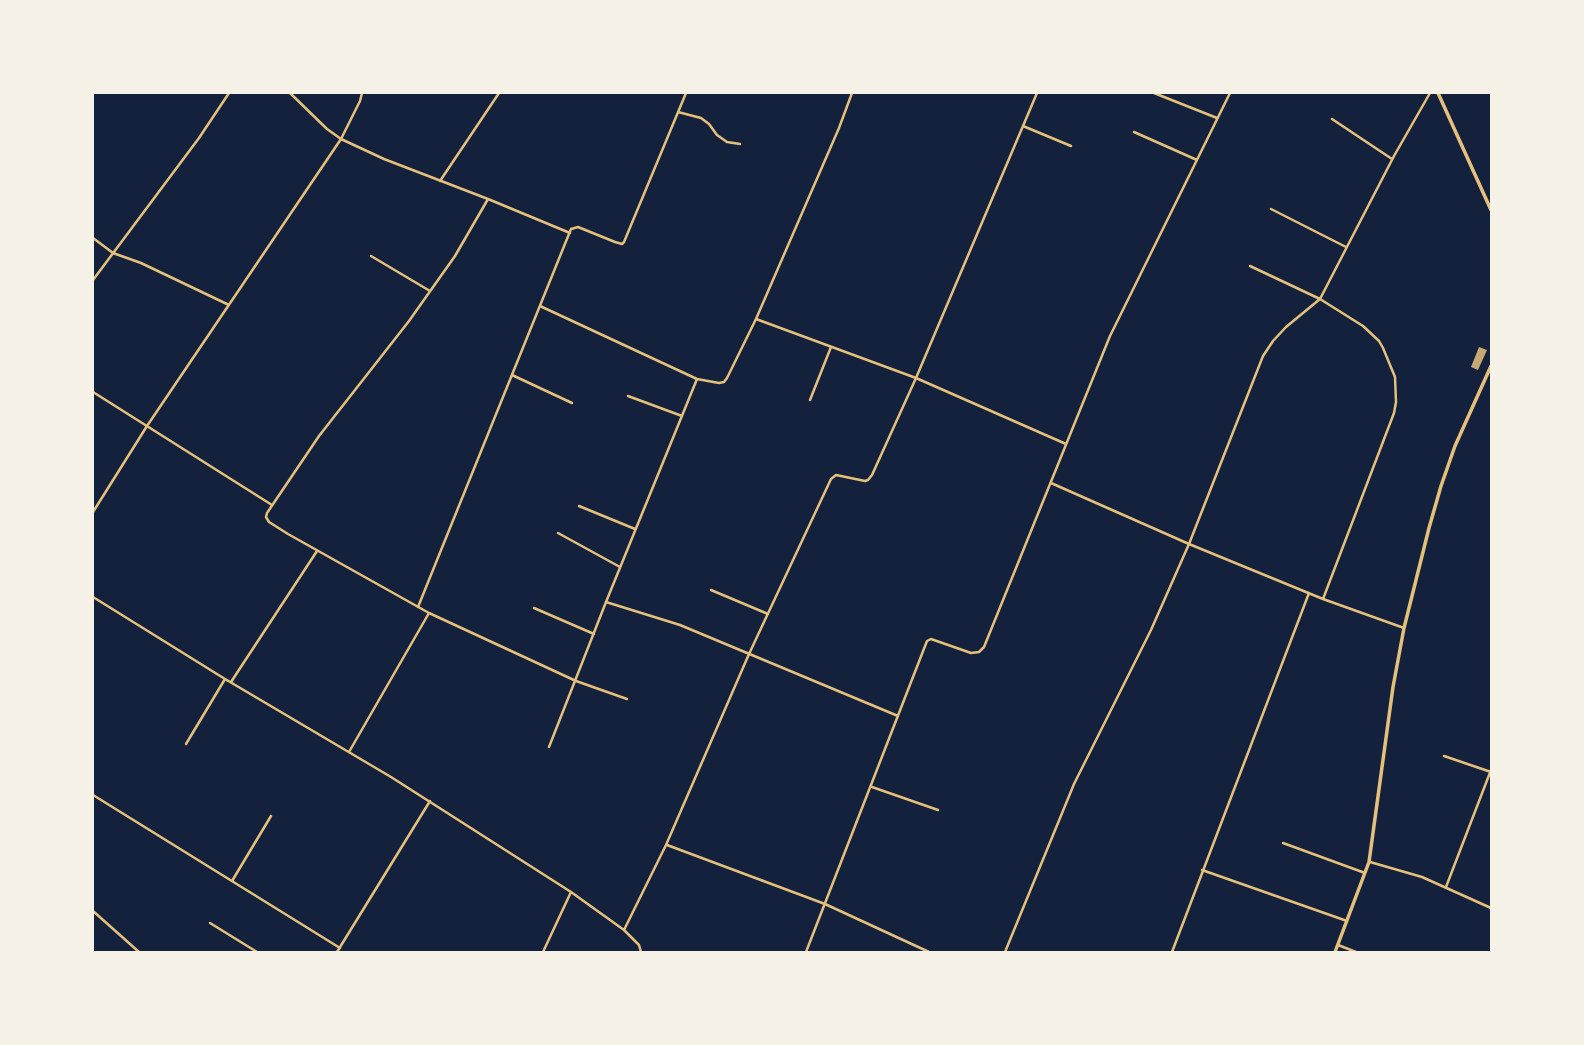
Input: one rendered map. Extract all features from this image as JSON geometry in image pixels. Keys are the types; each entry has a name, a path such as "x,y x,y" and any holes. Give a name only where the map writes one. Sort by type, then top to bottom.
{"main road":[{"path":"1438,93 1491,210"},
{"path":"1335,952 1369,862 1404,628 1429,528 1455,446 1491,366"}],"street":[{"path":"93,280 199,138 229,93"},
{"path":"290,93 327,130 341,139 384,159 570,233"},
{"path":"93,512 147,426 341,139 362,93"},
{"path":"440,181 499,93"},
{"path":"418,607 570,233 574,227 581,228 615,242 624,242 686,93"},
{"path":"540,306 697,379 724,382 755,319 852,93"},
{"path":"624,930 666,845 749,654 831,479 836,475 862,481 870,478 916,378 1037,93"},
{"path":"1154,93 1217,118"},
{"path":"806,952 928,640 971,653 984,648 1110,337 1230,93"},
{"path":"1005,952 1074,784 1151,630 1189,544 1263,356 1293,320 1320,299 1392,159 1430,93"},
{"path":"678,112 701,118 727,142 740,144"},
{"path":"1332,119 1392,159"},
{"path":"1023,126 1071,146"},
{"path":"1134,132 1197,160"},
{"path":"488,199 454,256 409,321 319,436 266,515 268,520 317,550 429,613 576,681 627,699"},
{"path":"1271,209 1346,247"},
{"path":"93,238 113,253 141,263 229,305"},
{"path":"371,256 430,291"},
{"path":"1251,266 1320,299 1363,326 1379,341 1389,358 1397,389 1394,413 1323,599"},
{"path":"755,319 916,378 1066,444"},
{"path":"810,400 831,347"},
{"path":"512,375 572,403"},
{"path":"549,747 697,379"},
{"path":"93,392 272,505"},
{"path":"628,396 682,416"},
{"path":"1051,484 1323,599 1404,628"},
{"path":"579,506 635,529"},
{"path":"558,533 620,567"},
{"path":"231,682 317,550"},
{"path":"711,590 768,614"},
{"path":"1171,952 1309,593"},
{"path":"93,597 430,801 571,892 624,930 639,944 641,952"},
{"path":"606,602 680,625 898,716"},
{"path":"534,608 594,634"},
{"path":"349,752 429,613"},
{"path":"186,744 225,679"},
{"path":"1444,756 1491,771 1446,887"},
{"path":"871,787 938,810"},
{"path":"93,795 338,950 430,801"},
{"path":"232,881 271,816"},
{"path":"1283,843 1366,873"},
{"path":"666,845 825,904 929,952"},
{"path":"1369,862 1422,877 1491,908"},
{"path":"1202,870 1347,921"},
{"path":"543,952 571,892"},
{"path":"93,911 139,952"},
{"path":"211,923 257,952"},
{"path":"1338,945 1356,952"}],"building":[{"path":"1479,347 1487,350 1478,370 1471,367"}]}
